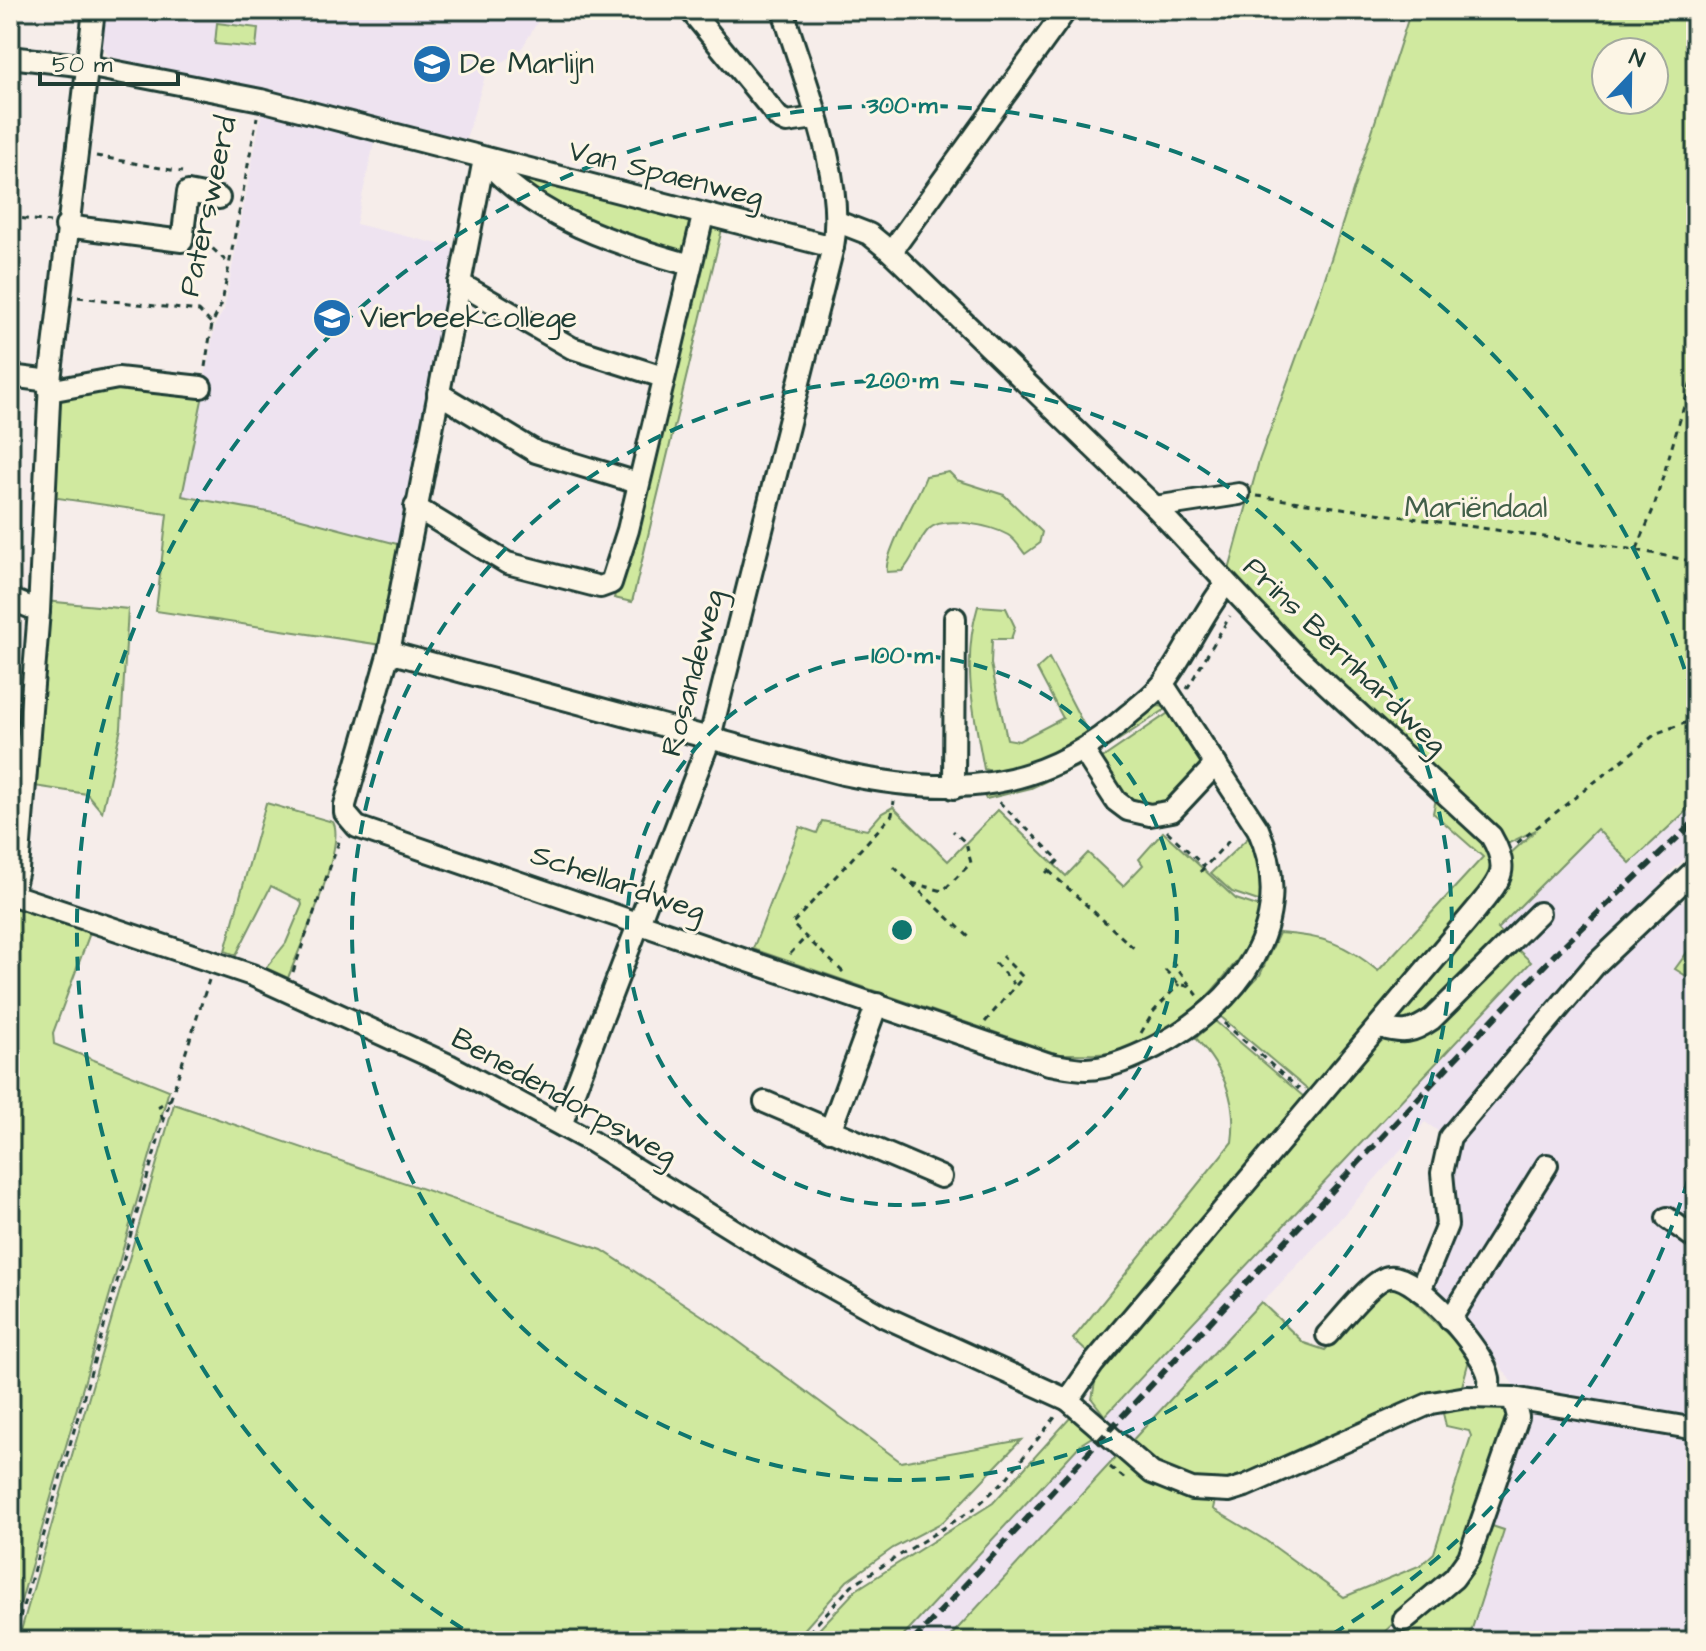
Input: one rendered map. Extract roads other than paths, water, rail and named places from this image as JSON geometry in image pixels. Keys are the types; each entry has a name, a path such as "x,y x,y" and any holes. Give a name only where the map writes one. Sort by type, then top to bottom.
{"street":[{"path":"11,894 18,869 39,611 49,386 94,10"},
{"path":"690,10 779,118 787,122 815,118"},
{"path":"783,10 834,183 838,222"},
{"path":"891,252 1066,10"},
{"name":"Van Spaenweg","path":"10,57 87,66 261,100 833,247"},
{"path":"484,159 389,652 709,741 897,786 965,793 1042,771 1083,750 1111,730 1163,684 1211,603 1233,592"},
{"name":"Van Spaenweg","path":"484,159 501,178 592,234 691,265"},
{"path":"66,225 182,241 188,192 219,198"},
{"path":"415,507 507,563 600,587 611,583 703,216"},
{"name":"Prins Bernhardweg","path":"838,222 869,234 891,252 1155,507 1233,592 1491,836 1502,855 1504,866 1497,884 1380,1027"},
{"name":"Rosandeweg","path":"561,1125 709,741 838,222"},
{"path":"459,283 572,348 663,377"},
{"path":"10,376 49,386 118,378 201,387"},
{"path":"438,393 536,452 638,483"},
{"path":"1155,507 1239,494"},
{"path":"10,599 39,611"},
{"path":"955,618 965,793"},
{"name":"Schellardweg","path":"389,652 346,815 357,827 640,921 1049,1064 1087,1069 1146,1052 1184,1032 1211,1012 1252,960 1271,917 1268,851 1163,684"},
{"path":"1083,750 1099,786 1128,810 1150,815 1172,811 1187,802 1216,764"},
{"path":"1420,1291 1447,1225 1442,1173 1450,1137 1596,964 1696,869"},
{"name":"Benedendorpsweg","path":"11,894 215,961 449,1065 561,1125 774,1255 885,1317 1068,1400 1152,1473 1192,1489 1214,1492 1245,1486 1431,1403 1487,1397 1513,1398 1696,1429"},
{"path":"1068,1400 1093,1364 1380,1027 1401,1033 1414,1031 1432,1019 1539,913"},
{"path":"830,1131 877,1004"},
{"path":"765,1102 941,1177"},
{"path":"1450,1320 1547,1165"},
{"path":"1667,1218 1696,1239"},
{"path":"1327,1335 1378,1281 1391,1276 1420,1291 1475,1346 1490,1379 1487,1397"},
{"path":"1404,1620 1454,1578 1469,1557 1518,1417 1513,1398"}],"railway":[{"path":"913,1641 1454,1060 1562,947 1696,820"}],"place":[{"name":"De Marlijn","path":"432,64"},
{"name":"Vierbeekcollege","path":"332,318"}],"park label":[{"name":"Mariëndaal","path":"1476,508"}]}
